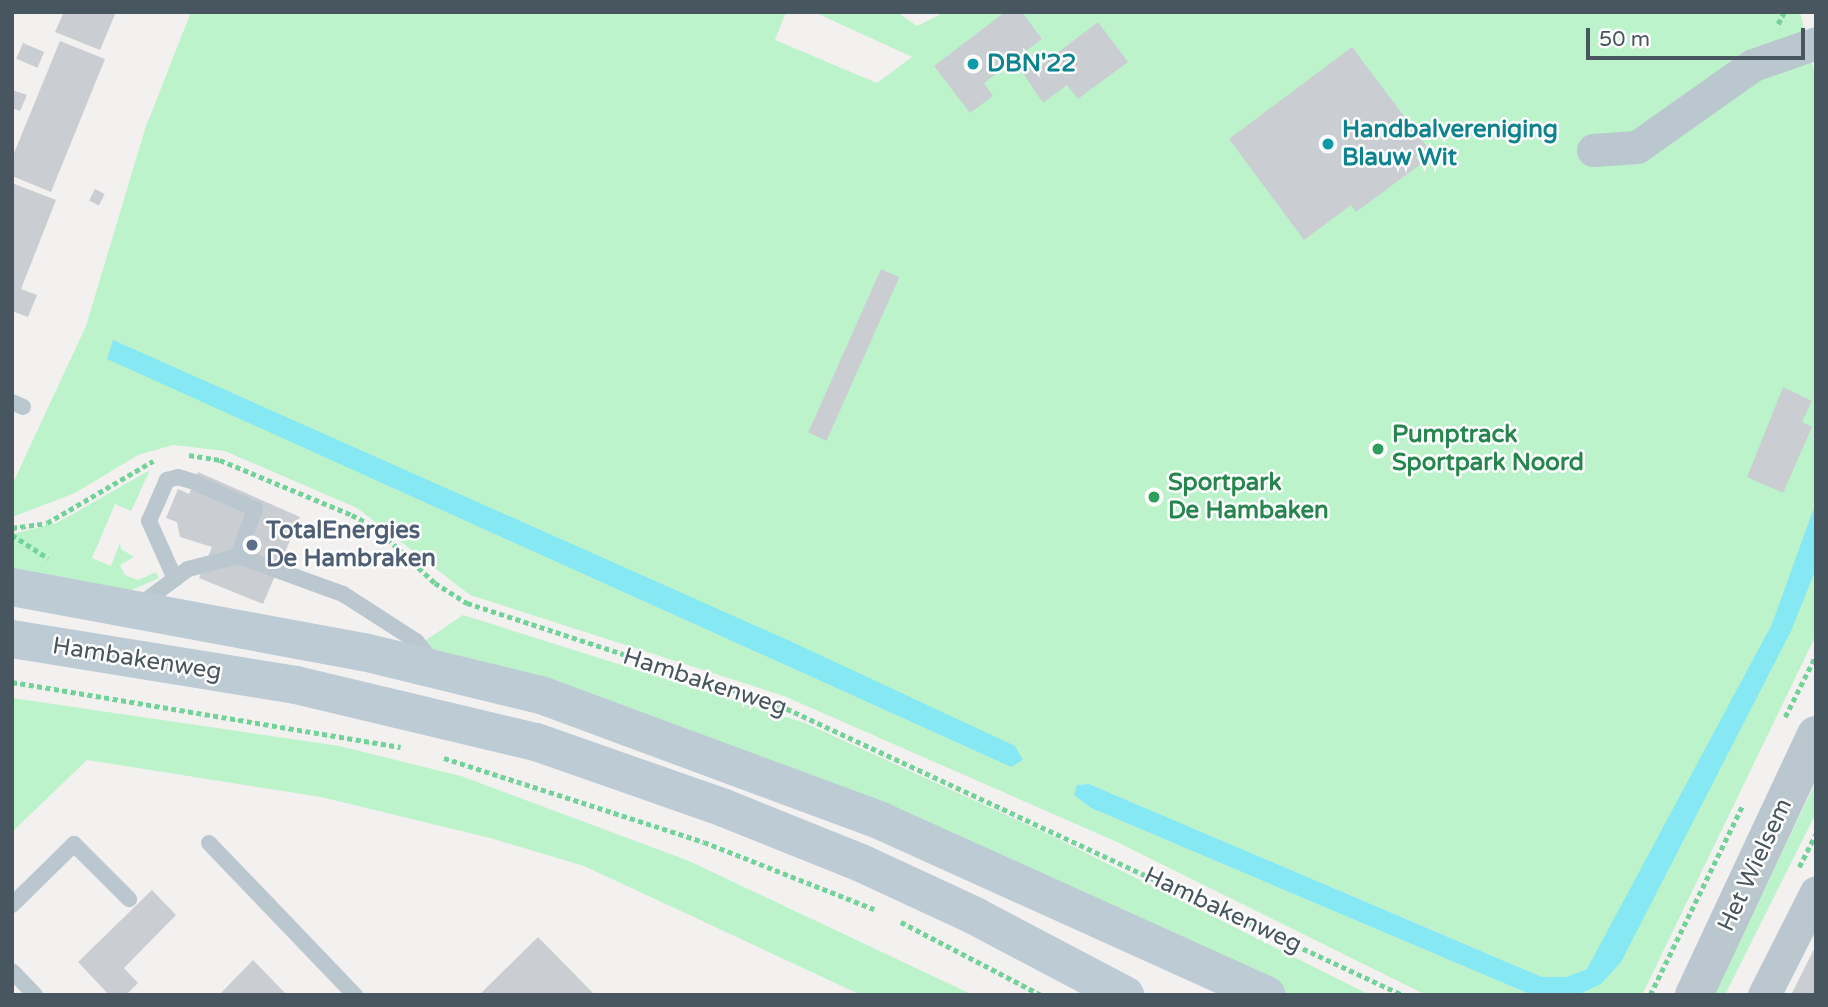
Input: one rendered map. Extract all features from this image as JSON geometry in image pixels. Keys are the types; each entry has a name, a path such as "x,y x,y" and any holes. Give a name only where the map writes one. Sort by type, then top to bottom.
{"main road":[{"name":"Hambakenweg","path":"12,587 438,669 601,716 881,821 1267,995"},
{"name":"Hambakenweg","path":"12,639 296,685 536,742 724,807 861,863 975,916 1125,995"}],"street":[{"path":"1593,150 1637,147 1753,65 1816,43"},
{"name":"Het Wielsem","path":"1695,995 1797,733"},
{"path":"1764,995 1816,892"}],"lane":[{"path":"175,579 149,521 167,480 178,477 255,509 238,556 343,594 416,641 438,669"},
{"name":"Hambakenweg","path":"132,609 188,569 238,556"},
{"path":"209,843 355,995"},
{"path":"12,905 74,844 129,899"},
{"path":"12,971 35,995"}],"path":[{"name":"Hambakenweg","path":"183,455 220,460 352,515 374,527 435,583 467,603 779,705 1403,995"},
{"path":"12,528 47,523 161,459"},
{"path":"1797,733 1816,655"},
{"name":"Hambakenweg","path":"12,682 411,749"},
{"path":"437,755 704,842 886,914"},
{"path":"1650,995 1748,793"},
{"path":"897,920 1041,995"}],"green space":[{"name":"Sportpark De Hambaken","path":"191,12 786,12 775,40 877,83 912,57 814,12 897,12 917,26 945,12 1800,12 1816,79 1816,502 1772,624 1603,947 1587,969 1566,977 1542,977 1089,784 1077,785 1074,795 1091,808 1532,995 1426,995 1117,842 784,696 470,595 357,508 225,451 173,445 138,455 75,493 12,517 12,485 86,326 145,129","holes":["108,359 1023,760 1011,767"]},
{"path":"150,470 131,511 115,504 92,558 111,566 120,543 121,549 134,557 120,565 125,575 138,580 156,572 159,578 132,590 12,571 12,534 57,523"},
{"path":"1816,569 1816,635 1642,995 1578,995 1601,984 1790,631"},
{"path":"463,615 805,723 1052,836 1370,995 1283,995 413,649"},
{"path":"12,698 339,746 461,776 689,861 973,995 861,995 584,866 490,838 321,797 87,760 12,832"},
{"path":"1816,782 1816,813 1725,995 1713,995"}],"water":[{"path":"113,340 790,641 1015,746 1023,760 1011,767 107,359"},
{"path":"1816,502 1816,569 1791,631 1621,962 1601,984 1578,995 1532,995 1091,808 1074,795 1077,785 1089,784 1542,977 1566,977 1587,969 1772,624"}],"building":[{"path":"64,12 116,12 100,50 55,32"},
{"name":"DBN'22","path":"1005,12 1027,12 1024,15 1042,39 1026,51 1039,67 1098,22 1128,62 1078,99 1067,85 1043,103 1014,60 984,83 993,96 970,113 934,66"},
{"path":"60,41 105,59 51,192 12,176 12,158"},
{"path":"23,43 44,52 38,68 16,59"},
{"name":"Handbalvereniging Blauw Wit","path":"1352,47 1428,148 1416,157 1421,164 1356,212 1351,205 1304,240 1229,139"},
{"path":"12,90 27,95 20,111 12,108"},
{"path":"12,183 56,200 21,289 37,295 28,317 12,311"},
{"path":"95,189 105,194 99,206 89,201"},
{"path":"881,269 899,277 826,441 808,433"},
{"path":"1783,387 1812,401 1802,422 1812,427 1783,493 1747,477"},
{"path":"198,472 300,517 263,604 199,578 212,547 180,537 177,522 166,518 178,489 189,494"},
{"path":"152,890 176,915 124,968 138,983 126,995 109,995 78,962"},
{"path":"538,937 595,995 479,995"},
{"path":"1816,945 1816,995 1791,995"},
{"path":"253,960 287,995 219,995"}],"place":[{"name":"DBN'22","path":"973,64"},
{"name":"Handbalvereniging Blauw Wit","path":"1328,144"},
{"name":"Pumptrack Sportpark Noord","path":"1378,449"},
{"name":"Sportpark De Hambaken","path":"1154,497"},
{"name":"TotalEnergies De Hambraken","path":"252,545"}]}
